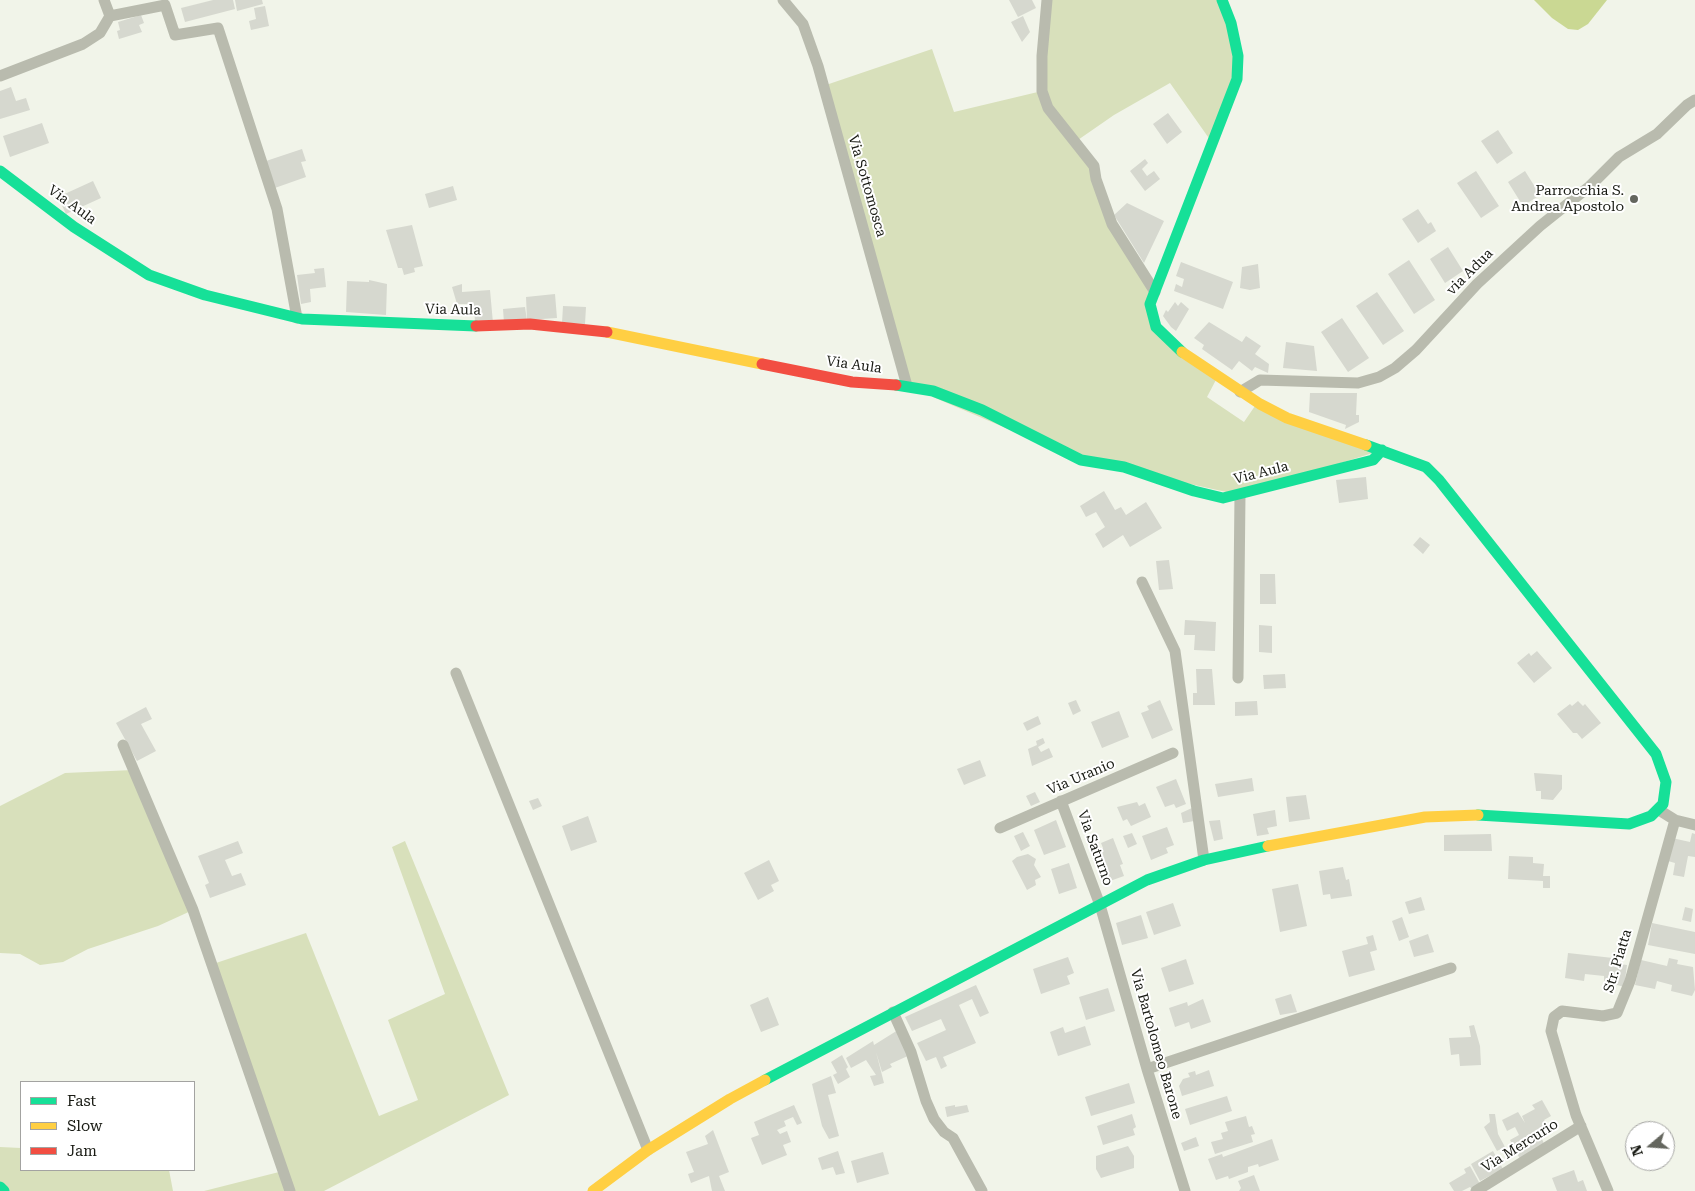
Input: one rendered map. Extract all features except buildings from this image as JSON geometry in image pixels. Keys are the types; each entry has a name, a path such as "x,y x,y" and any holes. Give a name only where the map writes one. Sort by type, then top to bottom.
{"main road":[{"path":"593,1191 648,1150 730,1099 1147,880 1204,860 1425,817 1471,814 1628,824 1646,818 1659,810 1666,797 1666,782 1656,754 1426,467 1287,418 1240,392 1174,346 1156,327 1150,304 1236,79 1238,56 1231,23 1222,0"},
{"name":"Via Aula","path":"0,171 74,227 148,275 205,295 298,318 461,327 530,324 598,330 852,382 908,386 933,391 982,410 1082,460 1124,467 1204,494 1222,498 1373,460 1382,450"},
{"path":"0,1187 4,1191"}],"street":[{"path":"104,0 110,16"},
{"name":"Via Sottomosca","path":"784,0 803,24 818,66 908,386"},
{"path":"1048,0 1042,56 1042,91 1048,108 1094,166 1096,179 1112,224 1155,292"},
{"path":"0,76 83,44 100,33 110,16 165,5 175,35 218,28 277,209 298,318"},
{"name":"via Adua","path":"1240,392 1260,380 1358,383 1395,368 1416,350 1478,284 1540,226 1590,186 1619,157 1658,134 1687,105 1695,100"},
{"path":"1238,678 1240,495"},
{"path":"1142,582 1176,651 1204,860"},
{"path":"456,673 648,1150"},
{"path":"123,745 196,919 290,1191"},
{"name":"Via Uranio","path":"1000,828 1173,753"},
{"name":"Via Saturno","path":"1062,802 1100,905"},
{"path":"1659,810 1675,820 1695,825"},
{"name":"Str. Piatta","path":"1608,1191 1581,1126 1551,1031 1554,1016 1562,1011 1602,1016 1617,1013 1630,981 1675,820"},
{"name":"Via Bartolomeo Barone","path":"1100,905 1147,1069 1185,1191"},
{"path":"1147,1069 1451,968"},
{"path":"893,1012 911,1052 926,1101 934,1119 944,1132 953,1138 982,1191"},
{"name":"Via Mercurio","path":"1476,1191 1581,1126"}],"shaded area":[{"path":"1047,0 1222,0 1238,56 1213,144 1170,83 1114,115 1075,142 1094,166 1102,200 1155,292 1156,327 1218,376 1207,397 1244,422 1257,403 1382,450 1240,495 1081,460 907,386 823,86 932,49 954,112 1042,91"},
{"path":"1534,0 1607,0 1588,24 1578,30 1568,29 1552,18"},
{"path":"133,770 193,910 158,926 88,949 63,962 40,965 20,954 0,953 0,806 65,773"},
{"path":"405,841 509,1095 324,1191 204,1191 283,1171 213,964 306,933 379,1116 418,1100 388,1020 445,994 392,847"},
{"path":"0,1147 20,1148 20,1171 169,1171 173,1191 4,1191 0,1187"}],"traffic: fast":[{"path":"1182,352 1156,327 1150,304 1237,79 1238,56 1231,23 1222,0"},
{"path":"0,171 74,227 149,275 205,295 302,319 476,326"},
{"path":"896,385 933,391 982,410 1081,460 1124,467 1194,491 1223,498 1373,460 1382,450"},
{"path":"1366,445 1426,467 1439,480 1656,754 1666,782 1663,804 1651,816 1629,824 1478,815"},
{"path":"765,1080 1147,880 1204,860 1268,846"},
{"path":"0,1187 4,1191"}],"traffic: slow":[{"path":"607,332 762,364"},
{"path":"1182,352 1260,404 1287,418 1366,445"},
{"path":"1268,846 1425,817 1478,815"},
{"path":"593,1191 648,1150 730,1099 765,1080"}],"traffic: jam":[{"path":"476,326 530,324 607,332"},
{"path":"762,364 852,382 896,385"}],"place":[{"name":"Parrocchia S. Andrea Apostolo","path":"1634,199"}]}
